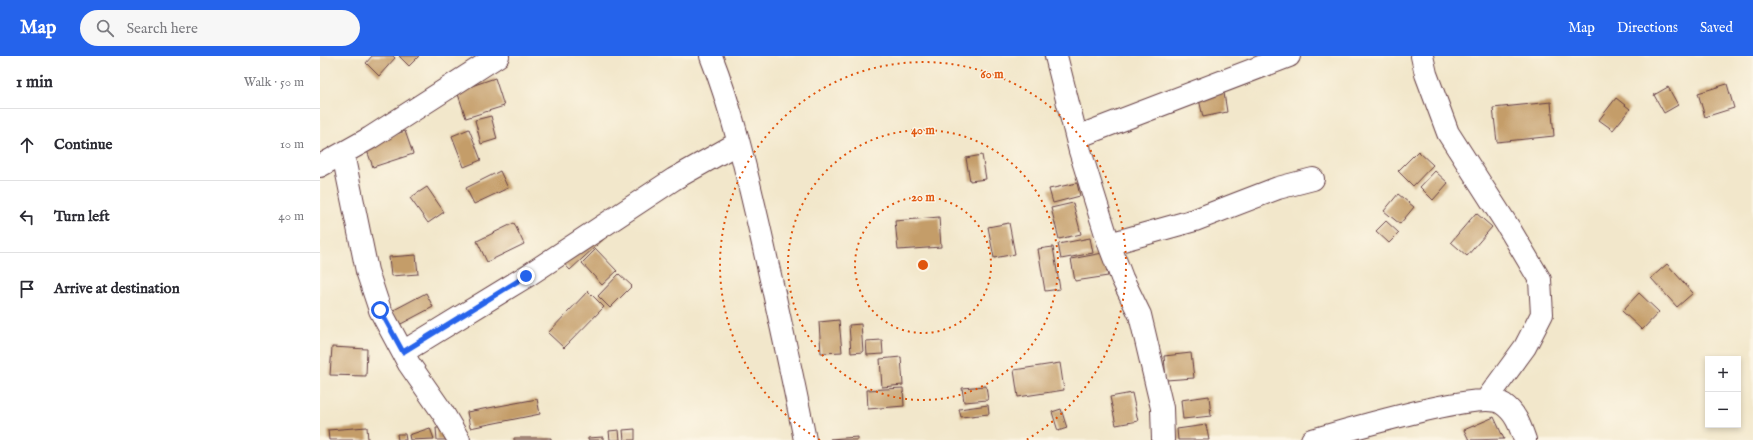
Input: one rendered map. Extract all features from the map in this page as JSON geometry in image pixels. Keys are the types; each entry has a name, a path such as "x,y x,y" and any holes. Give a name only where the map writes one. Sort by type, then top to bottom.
{"street":[{"path":"320,166 370,138 474,73 498,56"},
{"path":"711,56 720,78 749,183 788,351 805,440"},
{"path":"1056,56 1077,137 1109,244 1122,278 1142,321 1162,408 1164,440"},
{"path":"1077,137 1289,56"},
{"path":"1422,56 1426,74 1448,132 1540,280 1542,314 1525,347 1487,399"},
{"path":"403,352 526,276 674,180 738,143"},
{"path":"343,154 367,271 380,310 403,352 459,440"},
{"path":"1109,244 1195,220 1278,188 1313,179"},
{"path":"1312,440 1412,413 1451,404 1487,399 1503,403 1517,418 1525,440"}],"building":[{"path":"372,56 393,56 395,58 379,76 366,63"},
{"path":"399,56 419,56 409,66"},
{"path":"495,78 504,106 466,118 457,91"},
{"path":"1727,84 1734,108 1705,117 1698,93"},
{"path":"1668,87 1678,105 1664,113 1654,95"},
{"path":"1224,93 1227,112 1203,117 1199,99"},
{"path":"1616,98 1630,109 1613,130 1599,120"},
{"path":"1551,102 1554,136 1497,142 1493,108"},
{"path":"491,116 497,139 481,144 475,120"},
{"path":"469,129 481,160 464,167 452,136"},
{"path":"405,131 413,154 373,167 365,145"},
{"path":"1418,151 1433,165 1413,186 1398,171"},
{"path":"982,155 986,179 970,181 966,158"},
{"path":"500,171 508,188 474,204 466,188"},
{"path":"1435,171 1448,183 1433,200 1420,187"},
{"path":"1077,183 1080,196 1053,203 1049,189"},
{"path":"427,187 444,212 428,223 410,198"},
{"path":"1398,194 1414,207 1400,224 1384,211"},
{"path":"1073,203 1081,234 1059,239 1051,208"},
{"path":"1476,213 1492,227 1467,256 1451,242"},
{"path":"939,217 941,247 898,250 895,221"},
{"path":"1386,221 1399,233 1389,243 1376,231"},
{"path":"514,223 524,244 487,262 477,241"},
{"path":"1009,223 1015,254 994,258 988,227"},
{"path":"608,235 570,270 558,257"},
{"path":"1090,238 1093,253 1061,259 1058,244"},
{"path":"1053,247 1060,289 1045,291 1038,249"},
{"path":"596,249 617,271 602,285 582,263"},
{"path":"1103,253 1108,276 1075,281 1071,259"},
{"path":"416,255 418,274 391,276 389,257"},
{"path":"1667,264 1693,293 1677,307 1651,278"},
{"path":"619,274 632,286 610,308 598,296"},
{"path":"588,291 604,307 564,348 548,333"},
{"path":"426,293 433,307 399,325 392,311"},
{"path":"1639,293 1659,312 1642,330 1622,311"},
{"path":"839,320 842,352 821,353 819,322"},
{"path":"861,324 863,352 851,353 849,325"},
{"path":"882,340 883,354 867,355 866,341"},
{"path":"332,347 367,349 366,376 330,375"},
{"path":"1191,353 1194,378 1166,380 1164,356"},
{"path":"901,357 903,385 882,387 880,359"},
{"path":"1060,363 1064,390 1018,397 1014,370"},
{"path":"986,386 988,400 964,402 962,388"},
{"path":"903,388 904,406 868,409 867,390"},
{"path":"1132,393 1138,421 1116,425 1110,397"},
{"path":"1209,396 1211,416 1183,419 1181,400"},
{"path":"537,399 540,414 470,428 467,412"},
{"path":"988,405 989,414 961,417 959,409"},
{"path":"1061,409 1067,428 1058,431 1052,412"},
{"path":"1494,417 1504,439 1469,440 1464,430"},
{"path":"1206,425 1209,440 1178,440 1177,429"},
{"path":"367,427 368,440 329,440 328,430"},
{"path":"430,428 434,439 410,440 409,435"},
{"path":"436,428 447,428 448,440 437,440"},
{"path":"635,429 635,440 624,440 623,430"},
{"path":"619,430 620,440 610,440 609,431"},
{"path":"397,434 405,434 406,440 398,440"},
{"path":"603,437 603,440 588,440 588,438"},
{"path":"858,437 858,440 830,439"},
{"path":"514,438 551,438 551,440 514,440"}],"route":[{"path":"380,310 403,352 526,276"}]}
